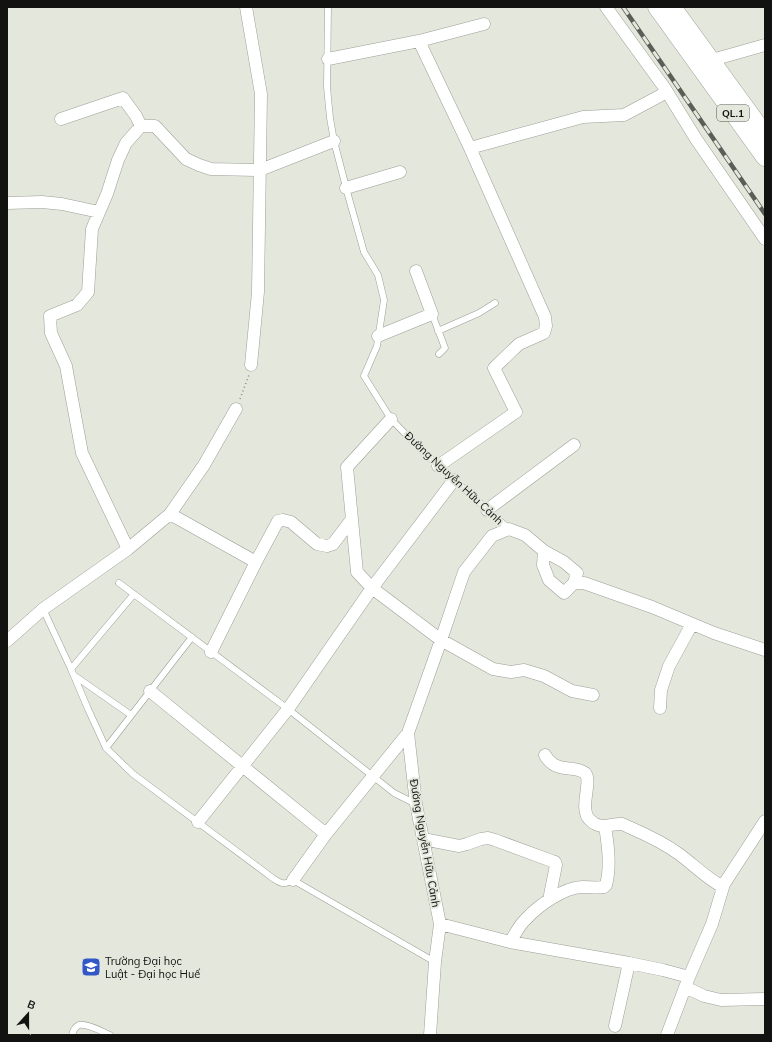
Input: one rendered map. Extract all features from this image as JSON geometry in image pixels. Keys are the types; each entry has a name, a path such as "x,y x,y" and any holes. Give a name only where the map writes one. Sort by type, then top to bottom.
{"main road":[{"name":"QL.1","path":"657,7 764,132"},
{"name":"QL.1","path":"672,7 765,157"}],"street":[{"path":"246,7 261,94 258,292 251,366"},
{"path":"606,7 667,92 696,139 765,239"},
{"path":"328,59 419,41 484,24"},
{"path":"419,41 470,148 545,317 546,326 544,333 519,344 494,368 516,412 438,466"},
{"path":"706,64 765,45"},
{"path":"470,148 583,117 624,114 667,92"},
{"path":"62,119 123,98 136,116 140,126"},
{"path":"140,126 155,126 186,159 211,169 260,170 334,141"},
{"path":"128,549 82,452 66,366 51,333 50,316 77,305 88,292 92,228 126,143 140,126"},
{"path":"346,188 400,172"},
{"path":"7,203 56,203 99,212"},
{"path":"378,336 432,314 416,271"},
{"path":"7,641 43,609 128,549 170,514 204,465 236,409"},
{"path":"391,419 347,467 357,572 372,588 441,640 493,669 510,672 524,670 544,676 572,691 593,695"},
{"path":"487,510 574,445"},
{"path":"198,822 288,709 372,588 454,480"},
{"path":"170,514 256,562"},
{"path":"212,652 278,521 283,520 292,522 316,544 327,546 333,544 352,519"},
{"path":"508,529 525,535 544,551 564,562 577,574 574,583 564,593 549,580 543,565 544,551"},
{"name":"Đường Nguyễn Hữu Cảnh","path":"430,1035 435,962 440,924 416,804 408,733 464,572 492,536 508,529"},
{"path":"574,583 584,583 652,607 714,634 765,650"},
{"path":"660,708 661,690 669,666 692,624"},
{"path":"150,691 326,834"},
{"path":"292,880 326,834 408,733"},
{"path":"545,755 554,765 560,768 577,770 585,773 587,785 585,805 588,817 592,822 604,826 622,824 664,844 713,882 723,887"},
{"path":"667,1035 687,982 712,924 724,884 765,821"},
{"path":"510,942 524,920 549,900 567,890 581,887 604,888 606,885 609,864 604,826"},
{"path":"423,839 459,846 488,838 555,862 556,867 549,900"},
{"path":"440,924 510,942 663,970 687,982 704,996 722,1000 765,999"},
{"path":"615,1026 629,963"}],"lane":[{"name":"Đường Nguyễn Hữu Cảnh","path":"328,7 327,87 334,141 364,252 378,275 384,300 377,346 364,376 391,419 438,466 508,529"},
{"path":"438,331 480,314 495,303"},
{"path":"432,314 445,348 439,354"},
{"path":"119,583 288,709 394,793 416,804"},
{"path":"71,669 134,594"},
{"path":"43,609 75,676 106,748 133,774 274,880 287,884 292,880 435,962"},
{"path":"106,748 192,637"},
{"path":"75,676 131,715"},
{"path":"72,1035 74,1029 83,1025 110,1035"}],"path":[{"path":"236,409 245,388 251,366"}],"railway":[{"path":"623,7 765,214"}],"place":[{"name":"Trường Đại học Luật - Đại học Huế","path":"91,967"}]}
